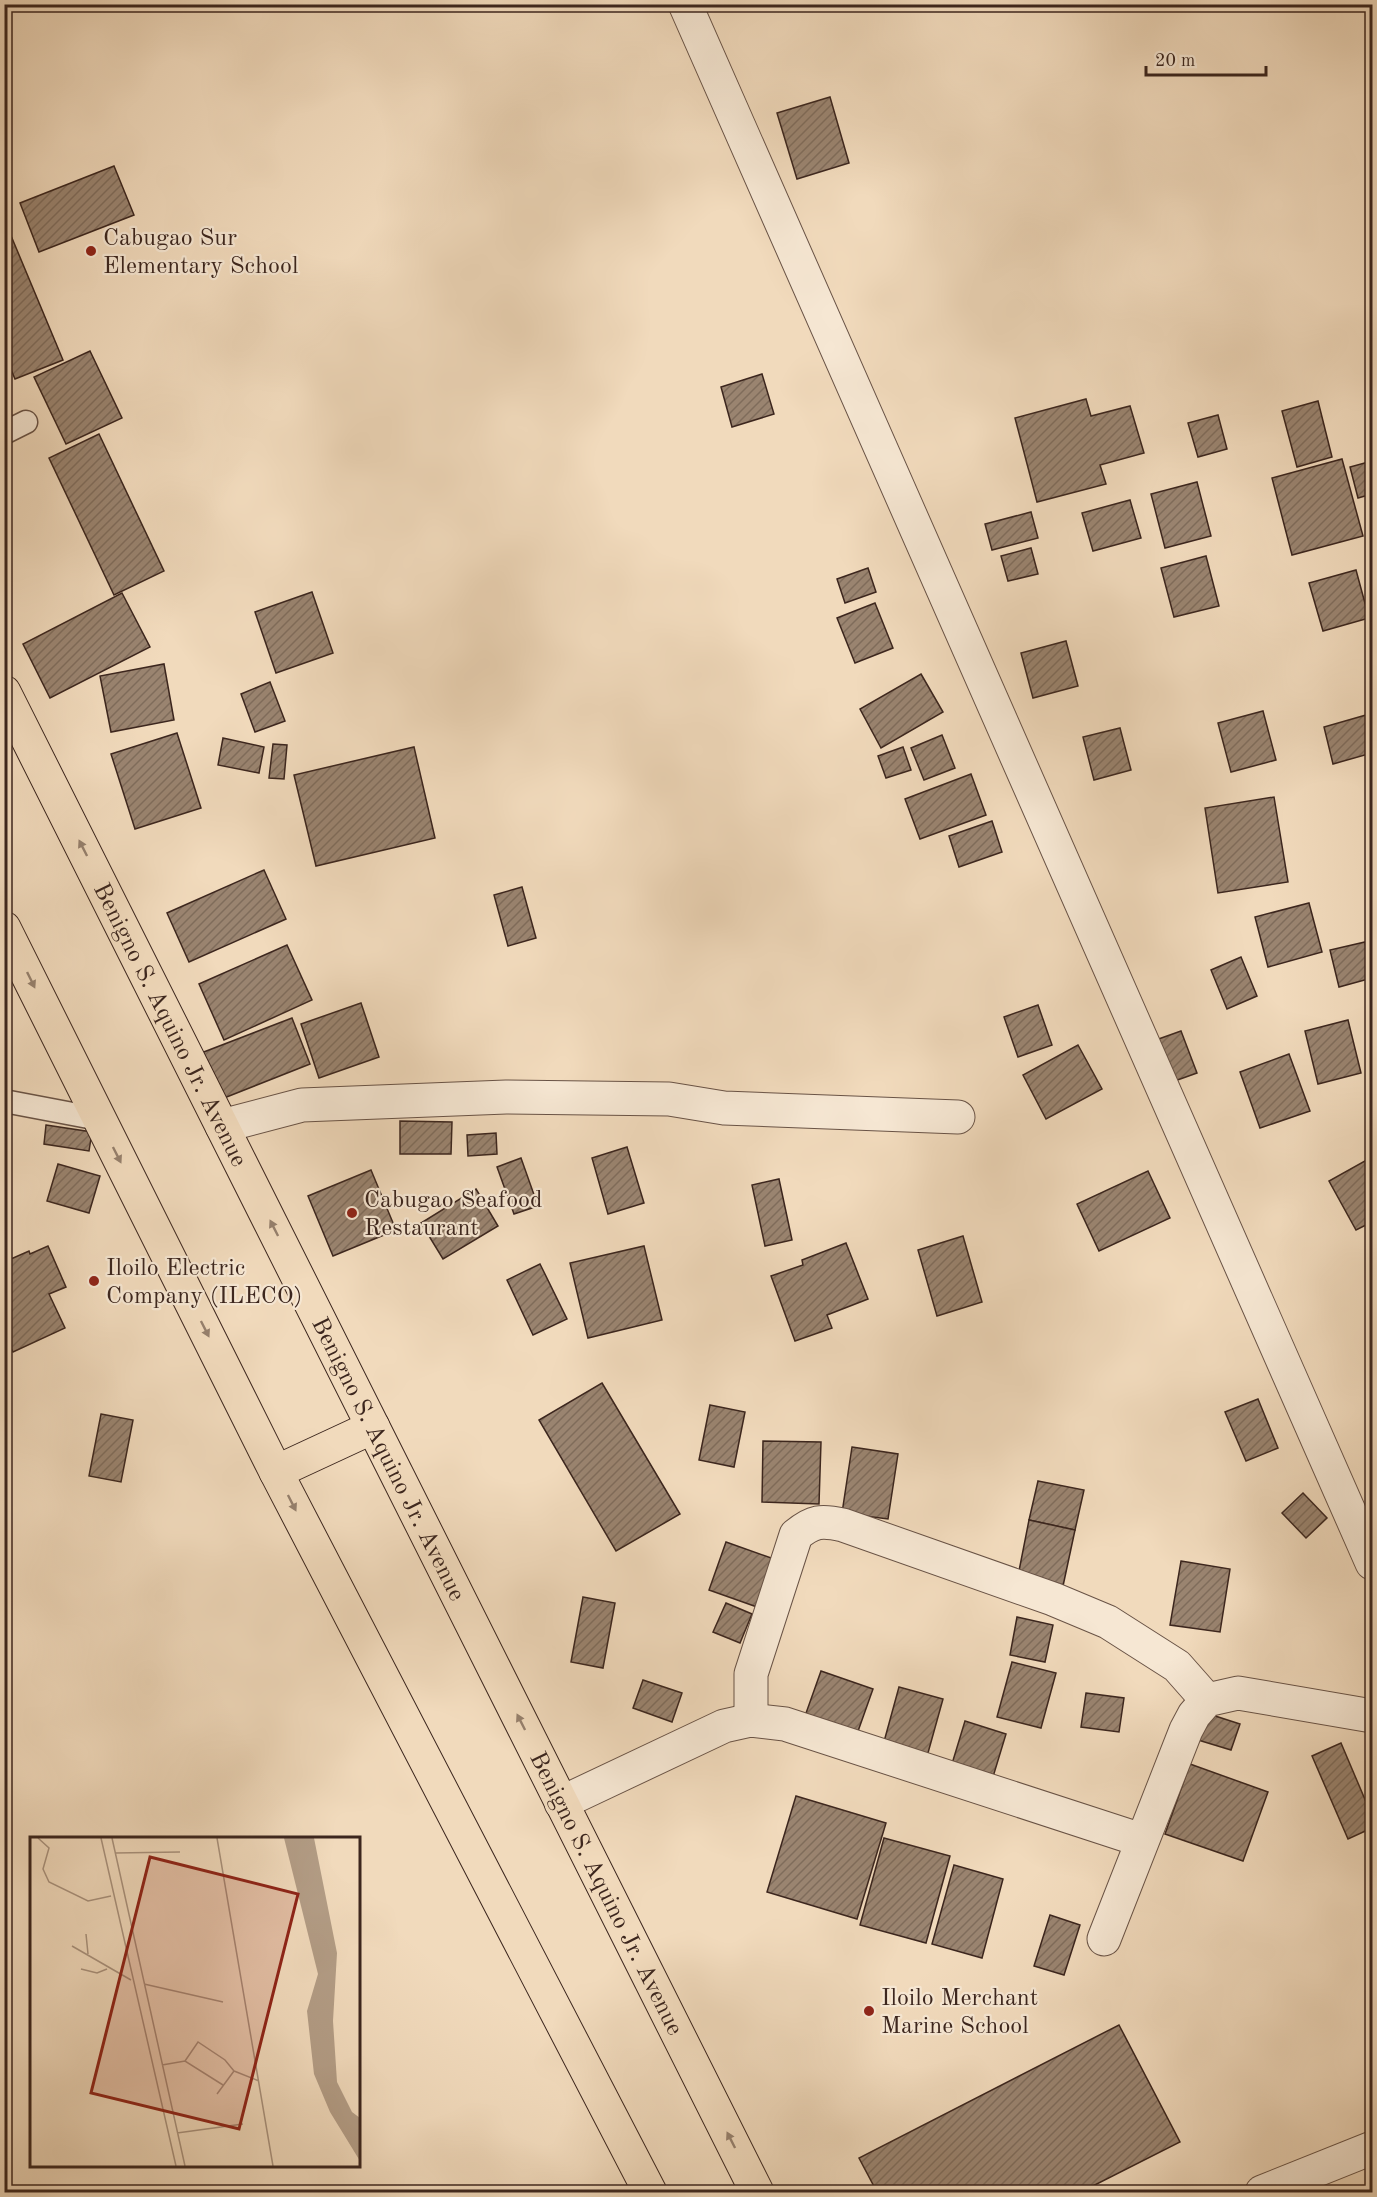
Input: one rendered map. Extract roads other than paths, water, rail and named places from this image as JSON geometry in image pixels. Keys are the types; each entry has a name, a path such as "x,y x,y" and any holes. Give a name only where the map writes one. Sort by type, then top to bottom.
{"main road":[{"name":"Benigno S. Aquino Jr. Avenue","path":"4,692 757,2193"},
{"path":"4,928 276,1472 650,2193"},
{"path":"276,1472 374,1427"}],"street":[{"path":"684,4 1372,1563"},
{"path":"222,1126 302,1105 506,1097 669,1099 724,1108 958,1117"},
{"path":"752,1720 751,1674 796,1535 810,1524 829,1522 1053,1599 1108,1622 1177,1666 1207,1700"},
{"path":"1104,1939 1186,1730 1194,1715 1207,1700 1238,1694 1372,1716"},
{"path":"561,1803 724,1726 752,1720 785,1724 1142,1840"},
{"path":"1262,2193 1372,2148"}],"lane":[{"path":"4,433 26,422"},
{"path":"4,1101 99,1119"}],"place":[{"name":"Cabugao Sur Elementary School","path":"91,251"},
{"name":"Cabugao Seafood Restaurant","path":"352,1213"},
{"name":"Iloilo Electric Company (ILECO)","path":"94,1281"},
{"name":"Iloilo Merchant Marine School","path":"869,2011"}]}
